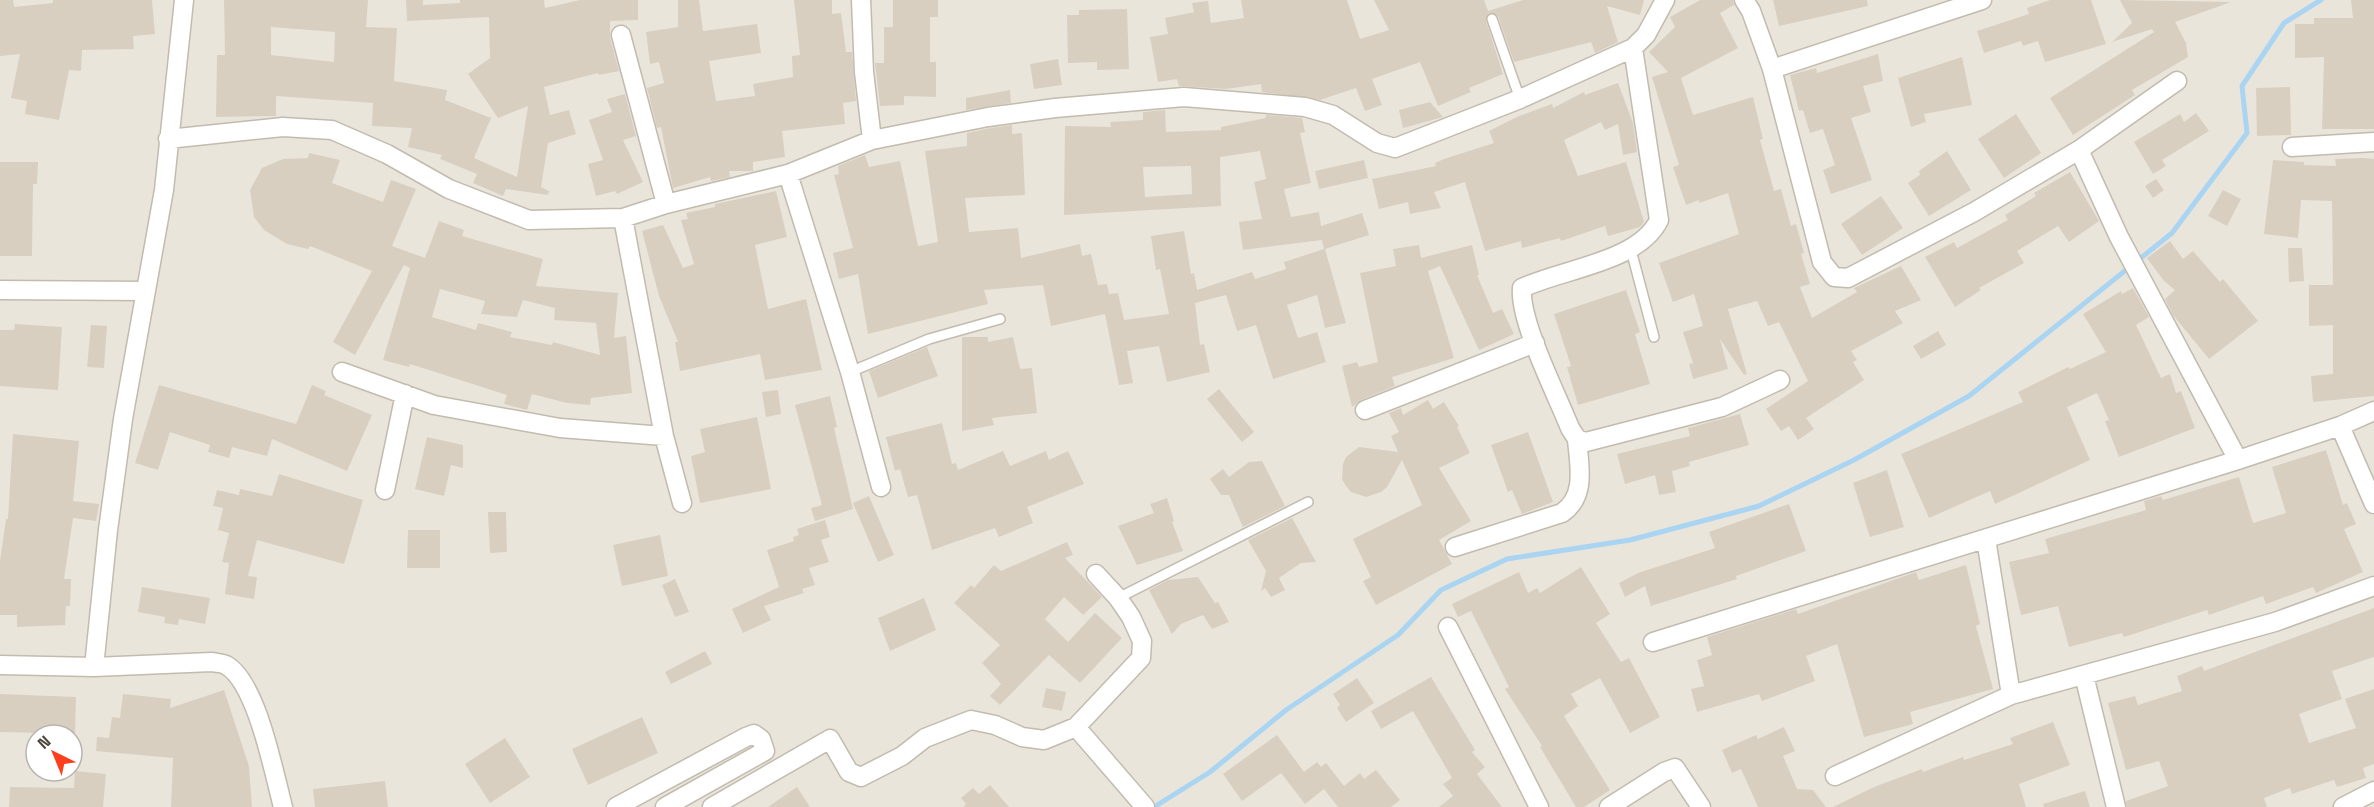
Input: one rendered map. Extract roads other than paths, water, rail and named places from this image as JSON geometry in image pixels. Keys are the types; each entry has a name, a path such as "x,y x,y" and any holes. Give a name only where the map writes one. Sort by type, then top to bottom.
{"street":[{"path":"94,667 118,453 164,190 184,0"},
{"path":"861,0 864,72 872,140"},
{"path":"168,139 284,127 332,130 387,154 449,189 529,220 622,218 666,204 788,174 872,140 988,117 1044,109 1184,97 1305,107 1333,115 1377,143 1395,148 1520,99 1633,48 1646,34 1665,0"},
{"path":"1744,0 1751,11 1772,69 1822,262 1833,277 1848,278 1974,212 2079,150 2177,81"},
{"path":"1772,69 1982,0"},
{"path":"621,35 666,204"},
{"path":"1455,547 1562,513 1570,507 1580,485 1577,439 1535,343 1521,300 1522,288 1631,250 1653,232 1659,220 1633,48"},
{"path":"2292,147 2374,142"},
{"path":"2079,150 2119,237 2238,460"},
{"path":"788,174 850,372 881,487"},
{"path":"622,218 664,436 682,503"},
{"path":"0,290 146,291"},
{"path":"1365,410 1535,343"},
{"path":"342,372 434,405 560,428 664,436"},
{"path":"1577,439 1586,441 1722,407 1780,381"},
{"path":"385,490 405,394"},
{"path":"1653,642 2238,460 2340,426 2374,411"},
{"path":"2340,426 2374,504"},
{"path":"1986,539 2011,695"},
{"path":"712,807 830,739 849,772 861,777 902,756 925,738 971,720 995,725 1022,737 1044,740 1076,727 1141,658 1142,641 1118,598 1096,574"},
{"path":"1835,776 2011,695 2275,622 2374,586"},
{"path":"1448,627 1539,807"},
{"path":"0,665 94,667 212,662 226,665 244,687 257,712 283,807"},
{"path":"2084,675 2116,807"},
{"path":"1076,727 1144,805"},
{"path":"616,807 746,737 754,734 761,739 765,750 664,807"},
{"path":"1609,807 1670,768 1675,768 1701,807"},
{"path":"2343,807 2374,791"}],"lane":[{"path":"1492,19 1520,99"},
{"path":"1631,250 1654,337"},
{"path":"850,372 929,339 1000,319"},
{"path":"1118,598 1308,502"}],"waterway":[{"path":"1154,807 1210,772 1286,710 1398,635 1441,590 1507,559 1630,540 1759,506 1854,460 1969,396 2172,233 2247,133 2242,86 2284,23 2321,0"}]}
